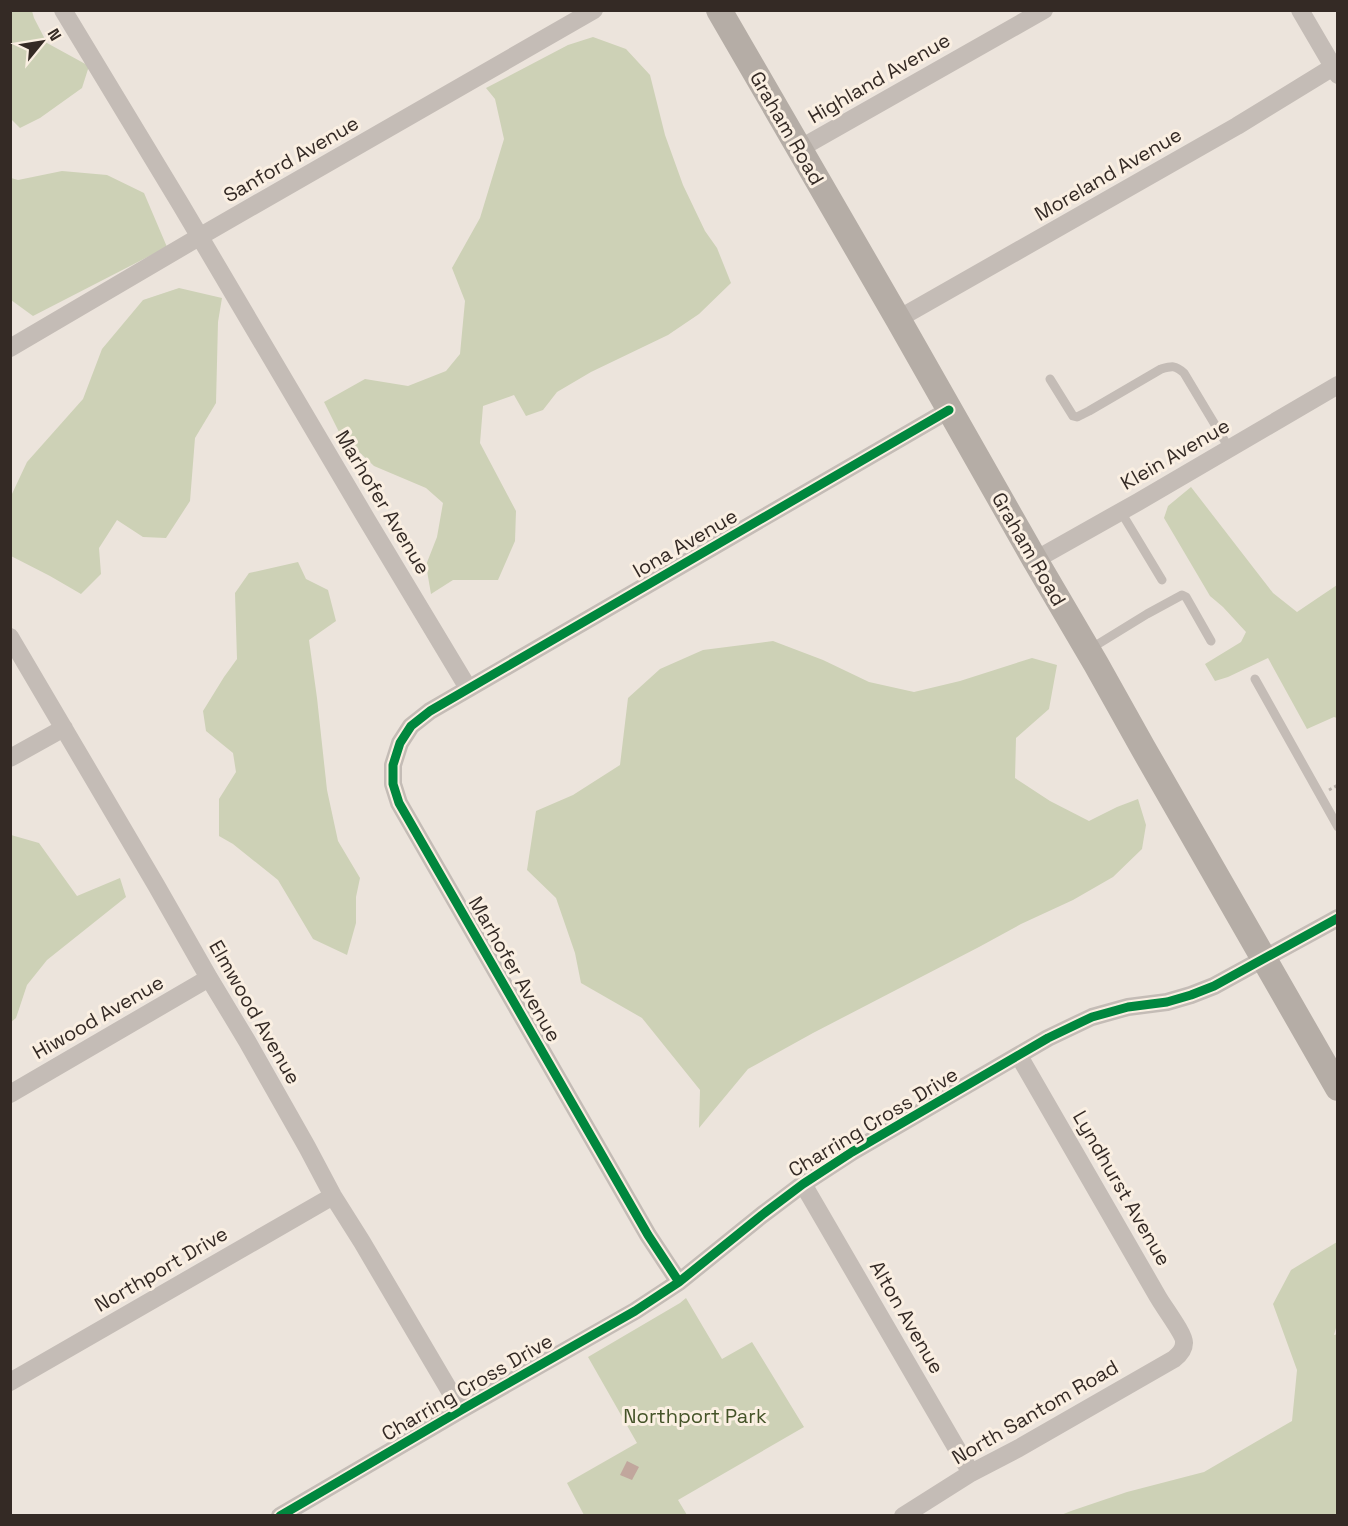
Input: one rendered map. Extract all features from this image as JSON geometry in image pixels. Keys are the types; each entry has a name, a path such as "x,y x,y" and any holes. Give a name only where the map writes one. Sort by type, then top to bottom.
{"main road":[{"name":"Graham Road","path":"719,10 1338,1088"}],"street":[{"name":"Marhofer Avenue","path":"63,10 468,688 430,711 411,726 400,743 393,765 393,784 399,803 648,1235 679,1282"},
{"name":"Sanford Avenue","path":"10,348 594,10"},
{"name":"Highland Avenue","path":"799,149 1044,10"},
{"path":"1300,10 1336,69"},
{"name":"Moreland Avenue","path":"898,319 1336,69"},
{"name":"Klein Avenue","path":"1035,560 1338,385"},
{"name":"Iona Avenue","path":"468,688 950,410"},
{"name":"Elmwood Avenue","path":"10,637 280,1099 333,1196 460,1410"},
{"path":"10,758 64,728"},
{"name":"Charring Cross Drive","path":"280,1515 635,1311 679,1282 803,1184 852,1152 1048,1038 1092,1017 1122,1008 1167,1002 1214,986 1338,918"},
{"name":"Hiwood Avenue","path":"10,1094 209,978"},
{"name":"Lyndhurst Avenue","path":"1019,1056 1158,1297 1182,1334 1184,1344"},
{"name":"Alton Avenue","path":"803,1184 971,1473"},
{"name":"Northport Drive","path":"10,1382 333,1196"},
{"name":"North Santom Road","path":"903,1515 971,1473 1174,1359 1180,1355 1184,1344"}],"lane":[{"path":"1050,379 1073,417 1077,417 1161,369 1171,366 1178,368 1184,373 1229,448"},
{"path":"1121,512 1162,580"},
{"path":"1088,650 1182,595 1186,597 1211,641"},
{"path":"1255,679 1338,827"}],"green space":[{"path":"10,11 32,11 47,43 89,66 82,88 40,118 20,128 11,119"},
{"path":"593,37 626,49 650,75 665,135 683,185 705,231 717,248 731,283 699,314 668,335 591,372 557,392 543,410 526,416 514,395 483,406 480,443 516,511 515,541 498,580 453,580 431,594 426,565 437,537 443,503 426,488 374,466 340,434 324,402 365,379 408,386 446,371 460,354 465,301 452,268 480,218 504,139 495,99 486,88 568,45"},
{"path":"62,171 107,175 144,193 167,247 33,316 11,300 11,178 18,180"},
{"path":"179,288 222,298 218,322 216,403 195,438 190,501 166,538 143,537 117,520 99,548 101,574 81,594 11,556 11,496 27,462 83,399 102,349 143,300"},
{"path":"1191,487 1273,593 1297,612 1337,585 1337,718 1334,717 1307,729 1268,658 1215,681 1205,664 1241,642 1246,632 1210,596 1164,518 1168,506"},
{"path":"298,562 306,579 328,590 336,621 309,640 327,790 338,841 360,878 356,897 356,923 347,955 313,939 278,880 233,844 219,836 219,799 236,772 233,753 206,731 203,711 237,659 235,593 249,573"},
{"path":"773,641 823,660 869,682 914,692 960,681 1032,658 1057,665 1049,709 1016,738 1015,778 1050,801 1089,821 1138,799 1146,825 1142,849 1113,877 748,1069 699,1128 700,1090 642,1018 581,983 575,953 556,898 527,870 536,811 573,795 620,765 628,698 660,669 703,650"},
{"path":"11,835 39,843 77,896 120,878 126,897 47,960 27,985 16,1018 11,1022"},
{"path":"1337,1242 1338,1321 1334,1335 1338,1334 1337,1515 1061,1515 1127,1492 1204,1472 1292,1421 1297,1370 1273,1304 1291,1270"},
{"name":"Northport Park","path":"686,1298 722,1359 752,1342 804,1427 678,1500 687,1515 584,1515 567,1483 637,1443 588,1357"}],"building":[{"path":"627,1461 639,1467 632,1480 620,1475"}],"cycle path":[{"path":"679,1282 648,1235 399,803 393,784 393,765 400,743 411,726 430,711 949,410"},
{"path":"280,1516 635,1311 679,1282 803,1184 852,1152 1048,1038 1092,1017 1128,1007 1167,1002 1214,986 1338,918"}]}
